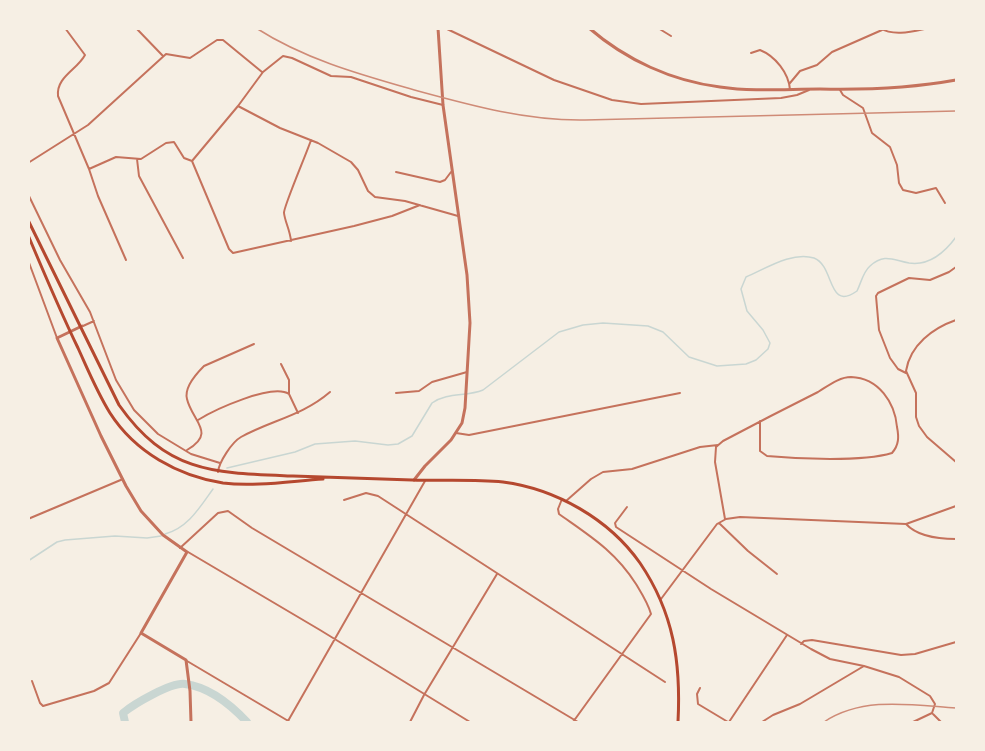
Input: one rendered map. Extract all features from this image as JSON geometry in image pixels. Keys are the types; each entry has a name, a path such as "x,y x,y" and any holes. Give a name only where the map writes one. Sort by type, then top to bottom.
{"main road":[{"path":"28,220 119,405 138,429 156,445 177,458 194,466 218,472 501,482 528,487 564,500 609,529 628,547 661,599 678,660 680,688 678,723"},
{"path":"28,235 70,332 111,414 123,431 143,449 184,473 226,483 337,478"}],"street":[{"path":"65,28 85,55 78,66 61,81 58,96 126,260"},
{"path":"136,28 163,56"},
{"path":"414,480 456,433 462,423 467,372 470,300 443,105 438,28"},
{"path":"446,28 554,80 612,100 641,104 780,98 798,95 808,90"},
{"path":"589,28 624,54 650,67 686,80 722,88 840,90 888,88 957,80"},
{"path":"658,28 670,36"},
{"path":"790,83 800,71 817,65 832,52 881,29 899,33 929,28"},
{"path":"28,163 74,135 96,118 169,53 190,58 220,39 228,42 263,72"},
{"path":"751,53 760,50 770,56 783,69 790,83 790,90"},
{"path":"192,161 263,72 281,57 286,56 331,76 351,77 443,105"},
{"path":"840,90 843,95 863,108 872,133 890,147 897,165 899,183 903,190 916,193 936,188 945,203"},
{"path":"238,106 270,123 311,140 354,164 371,195 458,216"},
{"path":"291,241 284,207 295,185 311,140"},
{"path":"89,169 116,157 146,158 166,143 173,141 184,158 192,161 230,252 237,254 392,216 420,205"},
{"path":"137,159 139,176 183,258"},
{"path":"396,172 440,182 445,180 451,172"},
{"path":"28,194 94,321 116,380 134,410 153,430 187,450 220,464"},
{"path":"28,260 57,338 123,479 141,511 155,528 180,548 335,639 470,723"},
{"path":"957,267 930,279 909,278 876,296 879,330 890,358 898,369 906,373 916,393 916,417 919,426 927,437 957,462"},
{"path":"906,373 909,357 924,338 939,326 957,320"},
{"path":"57,338 94,321"},
{"path":"187,450 197,444 202,433 186,394 198,372 209,364 254,344"},
{"path":"281,363 289,380 289,394 298,413"},
{"path":"396,393 419,391 432,382 467,372"},
{"path":"180,548 210,520 225,510 575,722 651,614 630,575 617,557 560,514 558,509 564,500 603,472 632,469 700,447 718,445 760,421 847,378 856,378 880,388 888,397 896,416 898,441 892,453 882,455 842,458 767,456 760,451 760,421"},
{"path":"198,420 266,392 281,391 289,394"},
{"path":"218,472 220,464 239,438 315,405 330,392"},
{"path":"456,433 469,435 680,393"},
{"path":"718,445 715,451 715,462 725,519"},
{"path":"28,519 123,479"},
{"path":"141,633 289,722 425,480"},
{"path":"344,500 362,494 374,494 665,682"},
{"path":"661,599 719,523 725,519 740,517 906,524 957,506"},
{"path":"627,507 615,523 615,527 683,572 801,644 830,659 864,666 899,678 930,696 935,704 932,713 913,723"},
{"path":"719,523 748,551 777,574"},
{"path":"906,524 913,530 925,534 957,538"},
{"path":"32,681 43,706 101,688 113,679 187,552"},
{"path":"410,723 424,695 497,574"},
{"path":"700,688 698,704 728,723 787,635"},
{"path":"801,644 811,640 908,655 957,642"},
{"path":"186,660 189,675 191,723"},
{"path":"762,723 773,715 800,704 864,666"},
{"path":"932,713 941,723"}],"waterway":[{"path":"227,468 295,452 315,444 355,441 398,444 412,436 432,403 444,397 483,390 559,332 583,325 603,323 648,326 663,332 689,357 717,366 746,364 756,360 768,349 770,343 763,330 747,311 741,289 746,277 788,259 806,256 821,263 836,292 841,296 847,296 857,291 866,271 875,262 889,258 909,263 930,260 942,253 956,237"},
{"path":"165,534 187,522 213,489"},
{"path":"28,561 57,542 65,540 115,536 147,538 161,536"},
{"path":"125,722 123,713 135,704 179,684 203,689 234,709 247,722"}],"railway":[{"path":"256,28 314,58 355,72 459,102 501,112 543,118 585,120 956,111"},
{"path":"824,722 855,708 871,705 905,704 956,708"}]}
